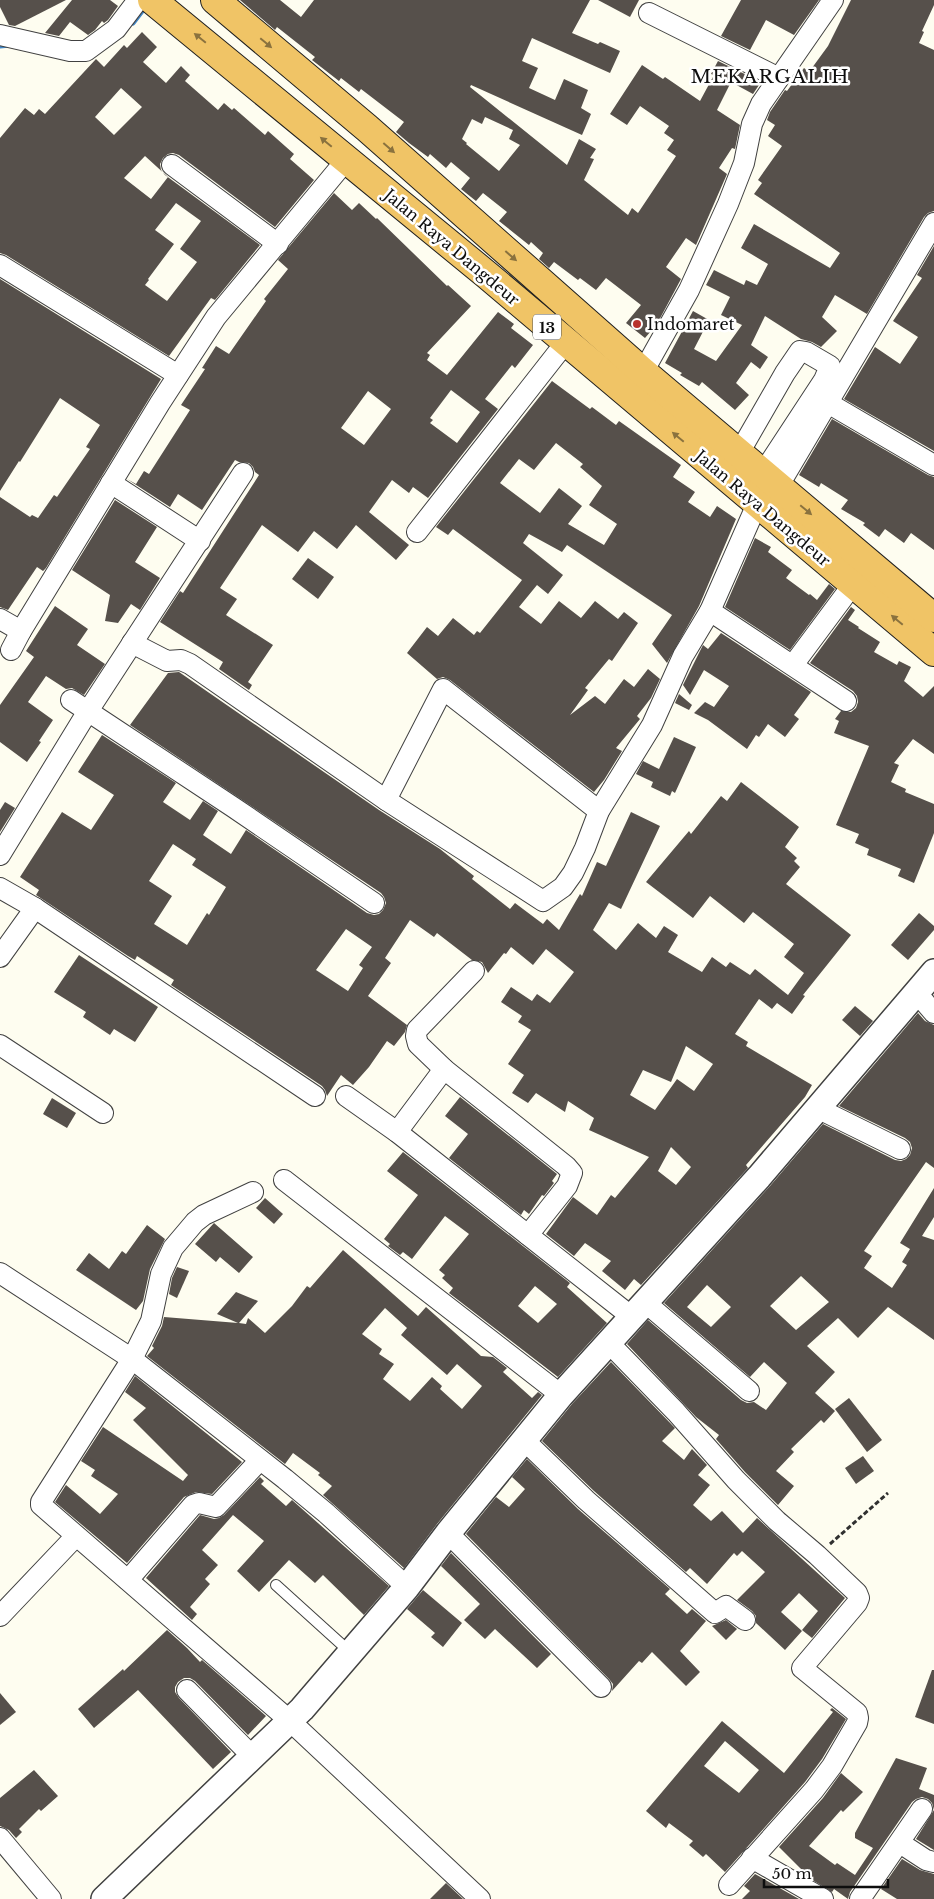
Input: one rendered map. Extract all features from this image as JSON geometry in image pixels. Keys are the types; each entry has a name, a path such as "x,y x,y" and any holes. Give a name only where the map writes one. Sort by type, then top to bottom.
{"highway":[{"name":"Jalan Raya Dangdeur","path":"215,0 367,128 643,372 934,618"},
{"name":"Jalan Raya Dangdeur","path":"149,2 347,159 934,652"}],"street":[{"path":"643,372 689,290 731,196 744,163 755,117 761,104 833,0"},
{"path":"0,35 70,51 86,51 149,2"},
{"path":"649,13 779,78"},
{"path":"11,650 110,483 216,318 347,159"},
{"path":"172,165 278,244"},
{"path":"770,480 828,403 934,223"},
{"path":"0,265 178,375"},
{"path":"417,532 566,342"},
{"path":"739,454 785,373 800,351 806,352 830,366 770,480"},
{"path":"828,403 934,465"},
{"path":"0,855 88,711 243,474"},
{"path":"110,483 200,541"},
{"path":"132,643 167,661 181,660 190,664 386,800 543,901 562,887 572,873 585,848 599,811 652,725 683,656 710,611 757,504"},
{"path":"793,664 854,583"},
{"path":"710,611 793,664 846,701"},
{"path":"0,619 21,631"},
{"path":"386,800 443,689 599,811"},
{"path":"71,700 374,903"},
{"path":"0,888 35,908 315,1096"},
{"path":"0,957 35,908"},
{"path":"474,971 417,1030 416,1036 418,1044 444,1069 566,1166 572,1173 567,1186 528,1235"},
{"path":"104,1899 302,1709 407,1587 448,1533 561,1395 759,1177 934,972"},
{"path":"916,992 934,1013"},
{"path":"0,1045 103,1113"},
{"path":"397,1132 444,1069"},
{"path":"346,1096 397,1132 528,1235 639,1310 750,1391"},
{"path":"817,1108 900,1149"},
{"path":"284,1180 561,1395"},
{"path":"252,1192 204,1215 178,1240 161,1274 151,1321 132,1359 41,1502 43,1508 289,1720 480,1899"},
{"path":"0,1273 132,1359 326,1513 407,1587"},
{"path":"609,1343 676,1412 736,1480 776,1521 817,1555 857,1593 859,1598 857,1603 803,1665 802,1670 857,1714 857,1724 832,1766 814,1790 729,1885"},
{"path":"524,1440 586,1500 715,1613 725,1605 745,1620"},
{"path":"128,1580 193,1505 199,1503 216,1507 260,1460"},
{"path":"448,1533 601,1687"},
{"path":"0,1616 76,1536"},
{"path":"187,1690 252,1756"},
{"path":"860,1899 922,1809"},
{"path":"0,1838 51,1899"},
{"path":"900,1843 926,1860 934,1862"},
{"path":"752,1858 823,1899"}],"lane":[{"path":"276,1585 350,1652"}],"path":[{"path":"817,1555 888,1493"}],"building":[{"path":"0,0 66,0 15,26 9,25 0,7"},
{"path":"72,0 110,0 118,6 108,20 104,23 102,21 88,35 70,22 59,36 45,33"},
{"path":"240,0 280,0 301,17 314,0 590,0 572,33 620,51 610,73 532,38 522,61 538,68 529,88 555,100 564,79 588,90 581,108 591,114 582,135 471,85 470,87 567,165 579,139 596,149 590,158 594,159 584,180 628,215 632,208 638,213 676,156 667,150 674,140 664,133 669,126 640,106 627,125 610,114 642,65 663,79 665,77 700,101 714,75 711,74 718,61 761,82 753,94 731,82 717,110 740,125 735,149 732,148 719,168 727,174 696,245 686,238 666,267 681,279 657,324 645,338 626,323 641,305 606,278 596,290 580,278 578,280 554,262 549,268 539,259 543,253 531,242 529,245 499,221 507,212 483,193 476,201 461,189 470,178 451,162 446,168 430,154 428,157 409,143 396,132 404,122 361,89 359,92 341,78 339,81 312,60 315,57 277,27 275,30","holes":["485,117 513,130 509,139 520,145 499,171 462,139 472,119 482,124"]},
{"path":"598,0 639,0 630,17"},
{"path":"741,0 819,0 794,35 766,20 750,50 721,36"},
{"path":"851,0 934,0 934,5 922,31 924,32 919,43 934,50 934,211 924,217 867,314 835,295 822,317 837,331 821,347 801,339 765,316 751,345 768,357 760,369 751,362 736,383 749,395 735,410 702,382 699,386 680,375 682,373 665,363 693,311 709,320 694,349 716,361 742,325 721,315 730,297 706,285 714,270 744,285 746,280 757,285 768,264 741,248 754,224 830,268 840,253 754,194 762,183 758,180 782,146 768,136 775,125 767,120 770,112 785,90 787,91 804,68 809,72 828,46"},
{"path":"142,32 157,47 143,62 166,83 181,66 190,75 185,81 218,110 224,103 232,110 234,108 265,135 268,131 294,154 290,159 314,180 275,227 179,155 173,153 163,158 160,164 163,172 145,156 124,178 151,199 168,177 260,245 215,300 211,298 169,356 0,253 0,138 25,108 34,115 39,109 45,114 96,59 104,67 124,45 127,48","holes":["121,88 142,107 114,135 95,117","176,203 201,221 180,249 197,262 167,301 145,285 174,244 155,230"]},
{"path":"334,193 352,210 359,203 447,286 471,306 427,353 430,355 427,360 447,375 498,312 514,324 511,328 533,345 515,368 512,365 485,399 498,409 428,498 413,487 409,493 392,480 369,512 409,545 396,560 356,525 337,549 314,531 298,552 262,525 220,588 237,599 226,615 273,645 248,682 252,685 249,690 219,669 223,662 160,622 180,591 183,593 259,475 249,463 235,460 202,510 178,494 170,507 127,479 136,484 144,471 149,474 190,410 181,405 205,369 202,368 216,346 229,354 266,301 264,299 288,269 278,260","holes":["451,390 480,412 457,443 430,423 433,420 430,418","368,391 391,409 364,445 341,428"]},
{"path":"934,246 934,451 844,399 875,347 900,364 918,337 893,321 922,278 917,275"},
{"path":"0,279 161,379 46,568 43,571 37,567 8,610 0,607 0,497 30,517 32,515 38,518 54,495 57,497 90,449 86,447 100,425 60,398 0,491"},
{"path":"552,381 590,409 592,407 616,425 619,421 681,465 673,477 695,492 688,502 710,517 717,506 736,519 699,606 667,663 652,644 672,615 567,545 562,552 529,534 523,543 563,575 548,594 537,585 519,607 541,624 559,601 581,618 595,601 618,619 624,612 638,623 612,661 609,659 585,688 588,690 570,715 595,696 605,704 624,679 634,687 648,669 660,679 651,698 637,716 640,719 616,748 622,751 594,792 450,680 443,677 437,679 407,653 427,627 438,636 453,618 474,635 477,631 480,633 522,580 453,529 448,535 436,527","holes":["556,443 583,464 580,467 602,486 589,505 617,524 604,545 568,524 582,506 559,488 540,513 500,483 519,459 534,470"]},
{"path":"832,419 934,477 934,550 911,533 904,543 885,529 879,537 863,525 865,523 841,509 848,500 821,483 819,487 799,475"},
{"path":"115,500 157,527 135,562 160,578 140,610 131,604 118,623 105,621 110,595 72,570"},
{"path":"755,538 771,547 768,552 792,570 786,578 809,595 817,600 829,584 835,589 790,650 725,607"},
{"path":"308,558 334,577 318,599 292,579"},
{"path":"55,606 88,629 77,645 105,664 84,695 72,688 66,689 46,676 28,702 53,720 27,762 0,742 0,705 34,657 26,651"},
{"path":"851,607 855,610 848,620 880,642 874,652 897,665 899,661 911,667 904,681 923,697 934,686 934,754 913,739 894,763 899,765 891,782 906,789 905,792 934,804 934,833 914,883 898,876 901,869 867,855 869,849 855,843 859,834 836,825 869,746 834,733 839,721 835,719 841,711 851,712 856,708 857,696 853,691 810,663"},
{"path":"721,633 811,692 794,715 799,719 785,737 768,724 759,737 756,735 747,749 708,720 694,713 705,702 714,707 729,686 704,670 690,695 683,685 703,645 708,649"},
{"path":"179,672 379,810 440,849 474,876 472,879 510,909 515,903 543,924 547,919 559,930 580,894 582,896 597,862 606,866 631,812 660,826 621,909 609,903 593,930 616,950 638,923 656,938 664,926 678,935 668,952 702,972 712,957 726,967 730,962 750,975 755,969 788,995 804,973 784,957 794,944 753,912 744,923 710,896 693,918 646,882 689,831 691,834 721,796 727,801 741,782 799,827 785,847 797,858 794,861 800,867 786,884 851,935 803,995 805,996 792,1014 777,1003 772,1009 759,999 735,1034 748,1042 746,1046 812,1085 805,1097 746,1165 748,1168 641,1285 634,1279 625,1290 602,1271 611,1261 585,1243 574,1256 546,1234 573,1197 597,1215 611,1195 615,1198 649,1157 589,1130 594,1118 568,1101 565,1112 536,1093 528,1103 512,1093 524,1075 508,1064 531,1030 518,1022 522,1016 501,1002 511,987 532,1001 537,994 550,1003 574,972 546,949 533,965 511,947 488,973 482,962 472,960 437,933 434,937 410,920 385,958 391,963 368,996 407,1025 405,1032 394,1046 387,1041 369,1067 353,1085 341,1075 327,1096 322,1086 171,985 174,980 137,956 135,960 128,956 36,895 39,890 20,877 62,812 91,830 114,795 78,772 102,735 176,783 163,802 190,820 203,801 218,811 203,835 231,854 246,830 367,913 374,915 379,914 383,910 386,903 381,893 130,725 168,673","holes":["173,844 196,859 192,865 226,887 209,915 207,913 187,945 154,924 172,896 149,881","346,929 372,947 359,965 363,968 348,991 316,970","686,1046 713,1064 694,1091 677,1079 655,1110 630,1095 643,1070 671,1082","671,1147 691,1167 676,1185 658,1171"]},
{"path":"679,694 692,705 689,710 675,703"},
{"path":"674,737 696,747 675,793 672,791 670,796 651,787 653,782 636,774 643,761 659,769"},
{"path":"5,802 15,808 0,832 0,810"},
{"path":"919,913 934,926 934,930 908,960 891,945"},
{"path":"79,955 158,1007 135,1042 114,1029 110,1035 83,1017 86,1012 54,992"},
{"path":"855,1006 873,1021 860,1036 842,1020"},
{"path":"918,1013 925,1021 934,1025 934,1168 926,1162 864,1251 872,1256 864,1268 892,1288 907,1265 902,1262 910,1249 900,1243 934,1188 934,1217 922,1236 934,1240 934,1340 888,1307 858,1338 838,1318 807,1346 835,1372 815,1393 835,1411 824,1423 821,1420 791,1449 794,1452 776,1471 794,1486 778,1505 716,1439 719,1435 696,1417 627,1344 648,1320 741,1400 747,1403 754,1402 766,1410 787,1383 764,1362 750,1377 664,1303 770,1186 823,1124 895,1160 901,1161 910,1155 912,1148 910,1142 905,1138 839,1106","holes":["801,1276 829,1302 796,1330 770,1306","707,1285 731,1307 711,1327 687,1307"]},
{"path":"460,1097 557,1174 552,1181 554,1183 544,1196 542,1195 529,1214 524,1210 521,1215 449,1158 468,1134 445,1116"},
{"path":"52,1098 76,1113 67,1128 43,1114"},
{"path":"403,1152 570,1283 567,1287 607,1323 558,1377 449,1293 453,1288 442,1278 445,1275 439,1270 469,1234 445,1216 412,1259 403,1252 400,1255 388,1246 390,1244 384,1239 418,1195 387,1171","holes":["535,1286 557,1304 538,1323 518,1306"]},
{"path":"265,1198 283,1214 274,1224 256,1208"},
{"path":"214,1223 253,1257 239,1273 220,1257 216,1262 195,1244"},
{"path":"147,1225 165,1239 150,1269 143,1301 136,1310 76,1270 89,1253 109,1269 122,1251 126,1254"},
{"path":"343,1250 418,1316 426,1307 481,1356 493,1357 507,1368 503,1372 532,1398 538,1392 542,1395 437,1524 404,1568 323,1495 332,1486 318,1475 320,1473 293,1453 285,1464 147,1356 154,1348 152,1346 162,1326 164,1317 238,1323 217,1314 236,1292 258,1301 239,1323 246,1324 248,1318 265,1333 292,1306 307,1286 310,1288","holes":["385,1308 407,1328 401,1335 447,1375 457,1364 482,1386 462,1409 440,1389 442,1386 432,1377 410,1401 383,1379 394,1364 379,1354 382,1349 362,1334"]},
{"path":"177,1267 189,1271 177,1298 169,1294 172,1278"},
{"path":"611,1362 675,1428 662,1441 684,1460 692,1449 707,1465 698,1475 710,1485 693,1505 711,1521 722,1511 743,1533 757,1518 845,1598 812,1638 802,1630 818,1611 799,1593 781,1612 802,1631 785,1650 756,1623 756,1616 752,1611 737,1600 765,1572 742,1551 737,1556 734,1553 707,1584 690,1568 686,1572 594,1491 542,1441 572,1404"},
{"path":"135,1376 242,1462 212,1494 196,1492 184,1497 127,1563 55,1502 66,1485 100,1514 118,1494 91,1476 95,1470 81,1461 103,1427 183,1481 188,1475 133,1420 146,1408 125,1392"},
{"path":"849,1398 882,1440 867,1452 835,1409"},
{"path":"863,1456 874,1471 856,1484 845,1468"},
{"path":"527,1459 578,1509 670,1589 665,1594 687,1614 692,1609 706,1621 680,1651 700,1672 686,1686 652,1652 642,1663 639,1661 612,1691 613,1684 609,1679 466,1534 496,1497 509,1507 525,1489 512,1477"},
{"path":"260,1477 264,1481 261,1484 286,1506 292,1500 389,1586 364,1615 323,1575 315,1583 289,1560 259,1592 237,1571 264,1541 233,1515 202,1550 218,1565 205,1579 210,1584 190,1607 197,1614 192,1620 146,1578 200,1515 214,1519 224,1515"},
{"path":"451,1553 551,1654 537,1668 495,1629 485,1639 464,1620 480,1604 441,1566"},
{"path":"423,1590 462,1623 443,1647 431,1637 435,1633 407,1609"},
{"path":"726,1620 737,1629 726,1640 712,1626"},
{"path":"167,1630 200,1662 202,1660 266,1716 248,1735 195,1681 190,1678 184,1678 178,1682 175,1692 179,1698 231,1752 213,1769 138,1690 94,1728 78,1709 123,1669 124,1671"},
{"path":"932,1670 934,1670 934,1724 915,1717"},
{"path":"0,1693 16,1712 0,1725"},
{"path":"832,1708 846,1719 822,1759 805,1782 725,1872 706,1854 703,1857 689,1845 693,1841 669,1823 666,1828 646,1811 722,1721 784,1773 833,1712 830,1710","holes":["725,1741 759,1770 739,1793 704,1766"]},
{"path":"896,1758 927,1768 919,1789 934,1795 934,1810 932,1803 928,1799 922,1797 912,1802 850,1892 848,1899 834,1889 832,1892 801,1873 803,1871 779,1847 823,1798 841,1773 863,1792 843,1812 841,1810 809,1846 835,1865 837,1863 855,1875 873,1848 855,1838 855,1833"},
{"path":"34,1770 58,1796 41,1811 39,1809 19,1829 22,1832 16,1838 9,1830 0,1826 0,1798"},
{"path":"934,1810 934,1850 916,1839"},
{"path":"902,1859 920,1870 934,1874 934,1899 897,1899 881,1889"},
{"path":"755,1874 799,1899 742,1899 750,1891 744,1886"},
{"path":"446,1883 463,1899 430,1899"}],"waterway":[{"path":"133,23 146,6"},
{"path":"0,46 10,45"}],"place":[{"name":"Indomaret","path":"637,324"}],"district":[{"name":"MEKARGALIH","path":"770,76"}]}
